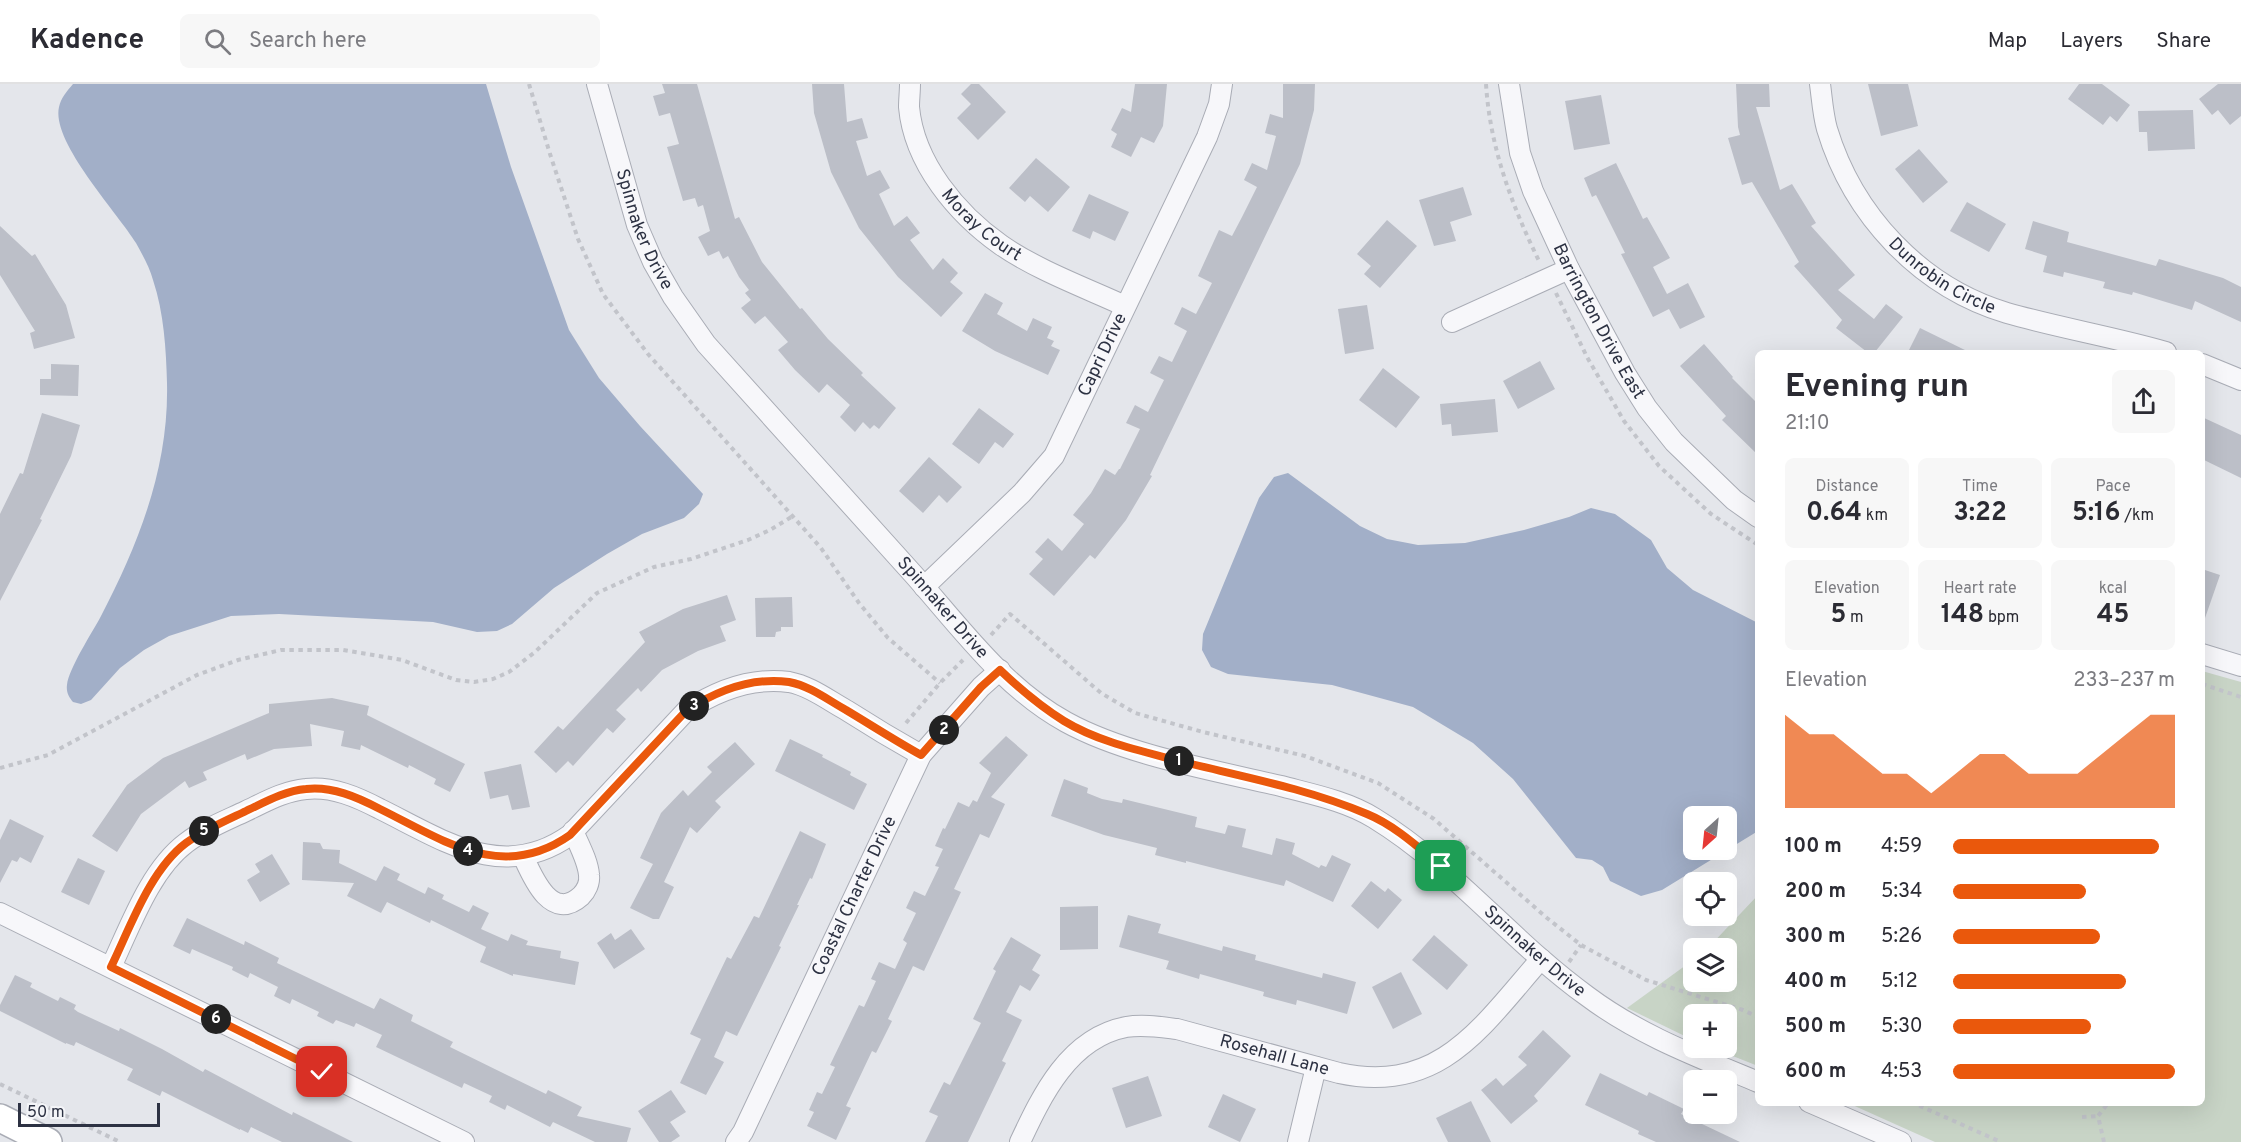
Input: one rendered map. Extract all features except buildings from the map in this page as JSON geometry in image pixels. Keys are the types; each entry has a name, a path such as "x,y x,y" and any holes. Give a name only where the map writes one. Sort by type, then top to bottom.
{"street":[{"name":"Spinnaker Drive","path":"597,84 637,225 672,297 706,344 1000,670 1030,698 1065,722 1108,741 1146,753 1320,796 1369,814 1409,840 1441,866 1541,959 1586,996 1631,1026 1670,1046 1755,1081"},
{"name":"Moray Court","path":"910,84 909,108 916,136 933,173 943,188 977,226 1002,246 1029,261 1125,306"},
{"name":"Capri Drive","path":"924,586 1022,493 1041,474 1054,456 1207,137 1219,104 1222,84"},
{"name":"Barrington Drive East","path":"1509,84 1520,153 1533,191 1569,269 1647,408 1702,471 1734,500 1755,515"},
{"name":"Dunrobin Circle","path":"1820,84 1826,128 1844,172 1869,217 1896,247 1935,279 1971,298 2005,312 2158,350"},
{"path":"1452,322 1569,269"},
{"path":"2205,365 2241,380"},
{"path":"2205,655 2240,663"},
{"name":"Coastal Charter Drive","path":"736,1142 743,1132 921,755 981,687 1000,670"},
{"path":"111,967 152,884 166,862 184,845 206,830 285,793 307,789 335,791 362,800 458,847 481,855 523,856 551,847 573,831 686,711 707,696 734,687 772,682 789,682 811,689 921,755"},
{"path":"523,856 536,883 551,900 566,903 575,901 583,895 590,877 573,831"},
{"path":"0,913 464,1142"},
{"name":"Rosehall Lane","path":"1020,1142 1037,1106 1055,1076 1076,1053 1101,1037 1125,1028 1151,1026 1178,1029 1316,1067 1366,1077 1394,1077 1427,1068 1457,1050 1541,959"},
{"path":"1298,1142 1316,1067"},
{"path":"1818,1106 1901,1142"},
{"path":"0,1118 48,1142"}],"path":[{"path":"529,84 549,154 578,238 603,294 648,354 820,548 859,603 888,638 940,683"},
{"path":"0,768 48,755 197,675 238,660 281,650 343,650 402,660 456,680 474,682 493,679 509,672 535,652 597,593 654,567 691,559 748,540 793,516"},
{"path":"988,637 1010,614"},
{"path":"906,723 940,683 968,656"},
{"path":"2205,685 2241,697"},
{"path":"1567,965 1581,945"},
{"path":"0,1084 120,1142"},
{"path":"1920,1106 2001,1142"},
{"path":"2082,1117 2098,1116 2106,1106"},
{"path":"2098,1116 2104,1142"}],"green space":[{"path":"2205,672 2241,682 2241,1142 1935,1142 1855,1106 2205,1106"},
{"path":"1755,898 1755,1065 1737,1058 1737,1004 1683,1004 1683,1035 1627,1008 1683,967 1683,992 1737,992 1737,938 1717,938 1729,926 1737,926 1737,917"}],"water":[{"path":"73,84 486,84 511,167 569,330 599,378 703,494 699,504 684,518 642,534 607,554 554,588 512,624 497,631 477,632 433,622 279,614 231,616 169,636 144,650 120,668 91,700 81,704 73,702 67,690 69,678 76,660 128,561 149,504 163,445 167,383 162,318 157,293 146,261 136,243 75,158 59,122 60,104"},
{"path":"1288,473 1360,526 1387,539 1418,545 1465,543 1524,530 1591,508 1615,514 1651,540 1667,568 1693,590 1755,621 1755,833 1737,844 1737,806 1683,806 1683,860 1711,860 1691,872 1683,872 1683,877 1662,890 1641,896 1610,881 1603,867 1592,860 1576,858 1513,779 1473,743 1413,707 1332,685 1228,674 1211,667 1202,650 1203,634 1259,498 1274,477"}],"route":[{"path":"322,1072 111,967 152,884 166,862 184,845 206,830 285,793 307,789 335,791 362,800 458,847 481,855 506,857 539,852 570,835 686,711 707,696 763,681 789,682 811,689 921,755 981,687 1000,670 1030,698 1065,722 1108,741 1146,753 1320,796 1369,814 1409,840 1441,866"}]}
